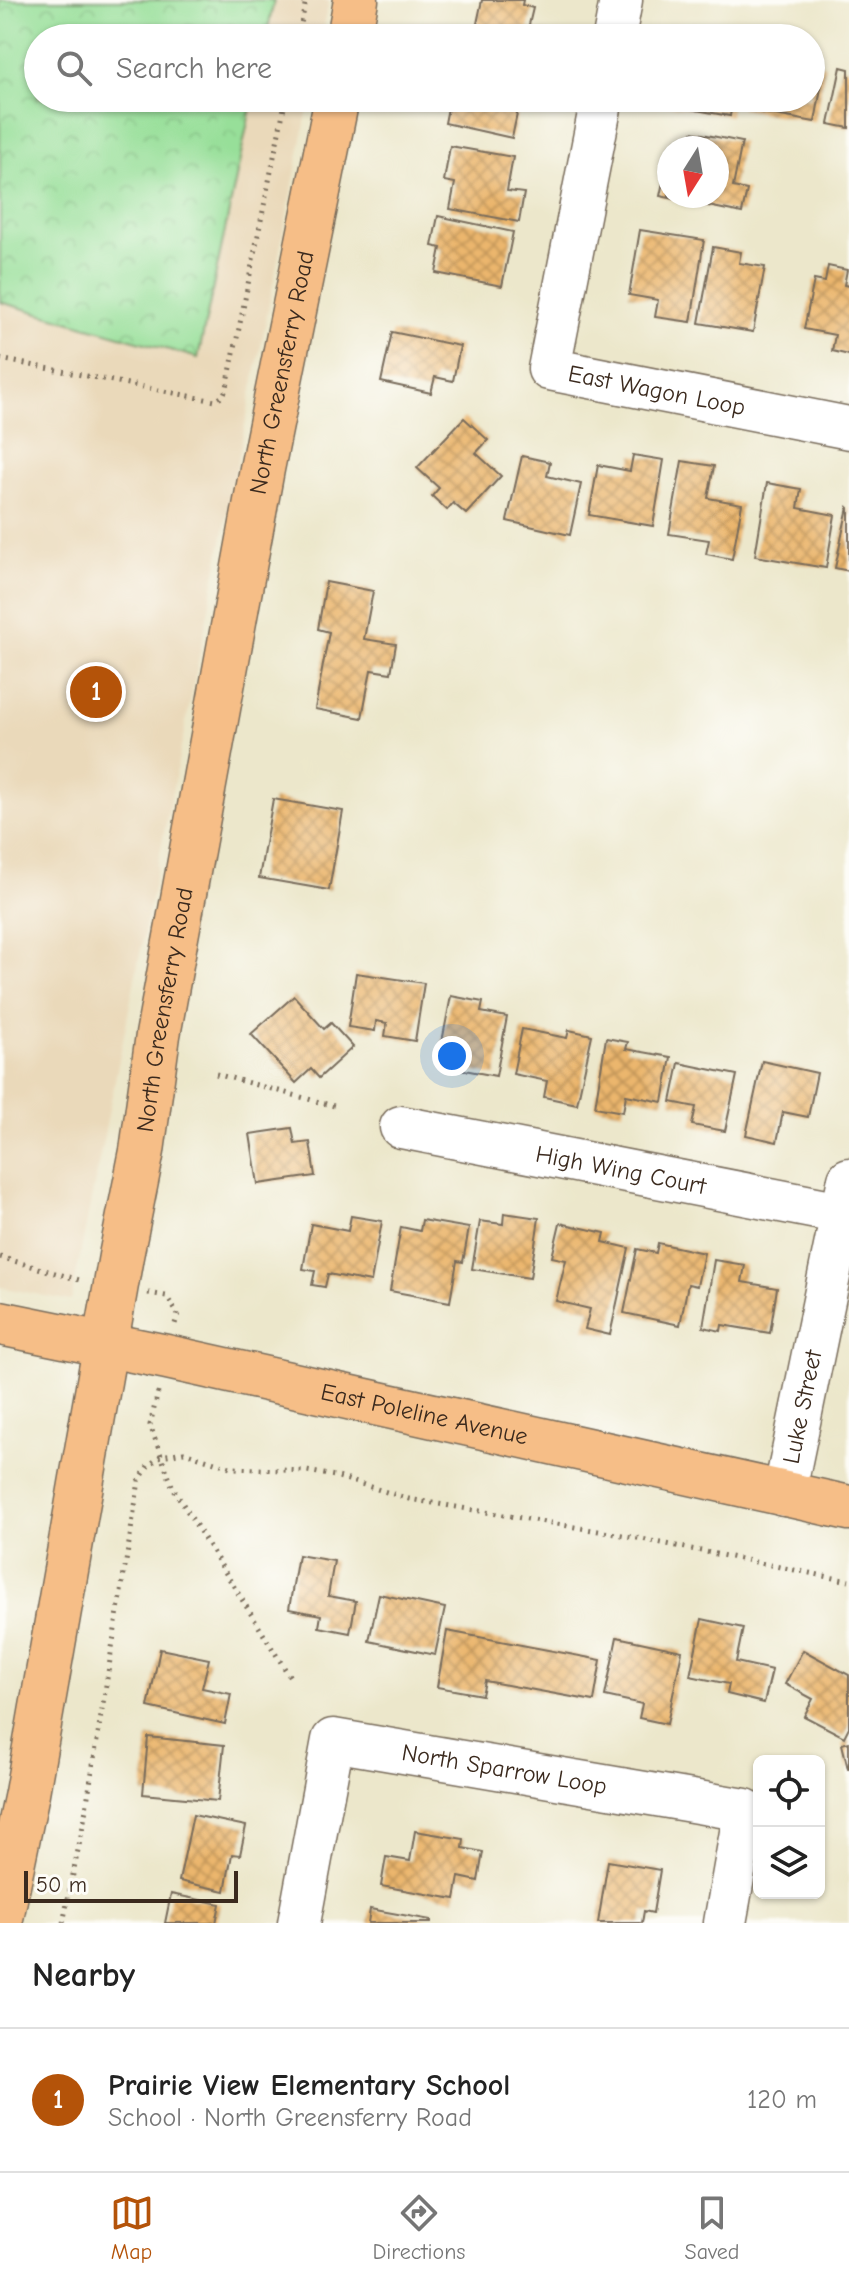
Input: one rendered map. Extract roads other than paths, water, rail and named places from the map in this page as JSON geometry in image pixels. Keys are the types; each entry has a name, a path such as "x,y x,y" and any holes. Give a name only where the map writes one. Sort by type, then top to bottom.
{"main road":[{"path":"352,24 356,0"},
{"name":"North Greensferry Road","path":"0,1923 27,1793 142,1151 158,1035 259,485 334,112"},
{"name":"East Poleline Avenue","path":"0,1323 849,1508"}],"street":[{"path":"617,24 621,0"},
{"name":"East Wagon Loop","path":"599,112 549,369 849,428"},
{"name":"High Wing Court","path":"401,1127 845,1196"},
{"name":"Luke Street","path":"784,1495 845,1196"},
{"name":"North Sparrow Loop","path":"299,1923 333,1740 745,1810 725,1923"}],"place":[{"name":"Prairie View Elementary School","path":"96,692"}]}
